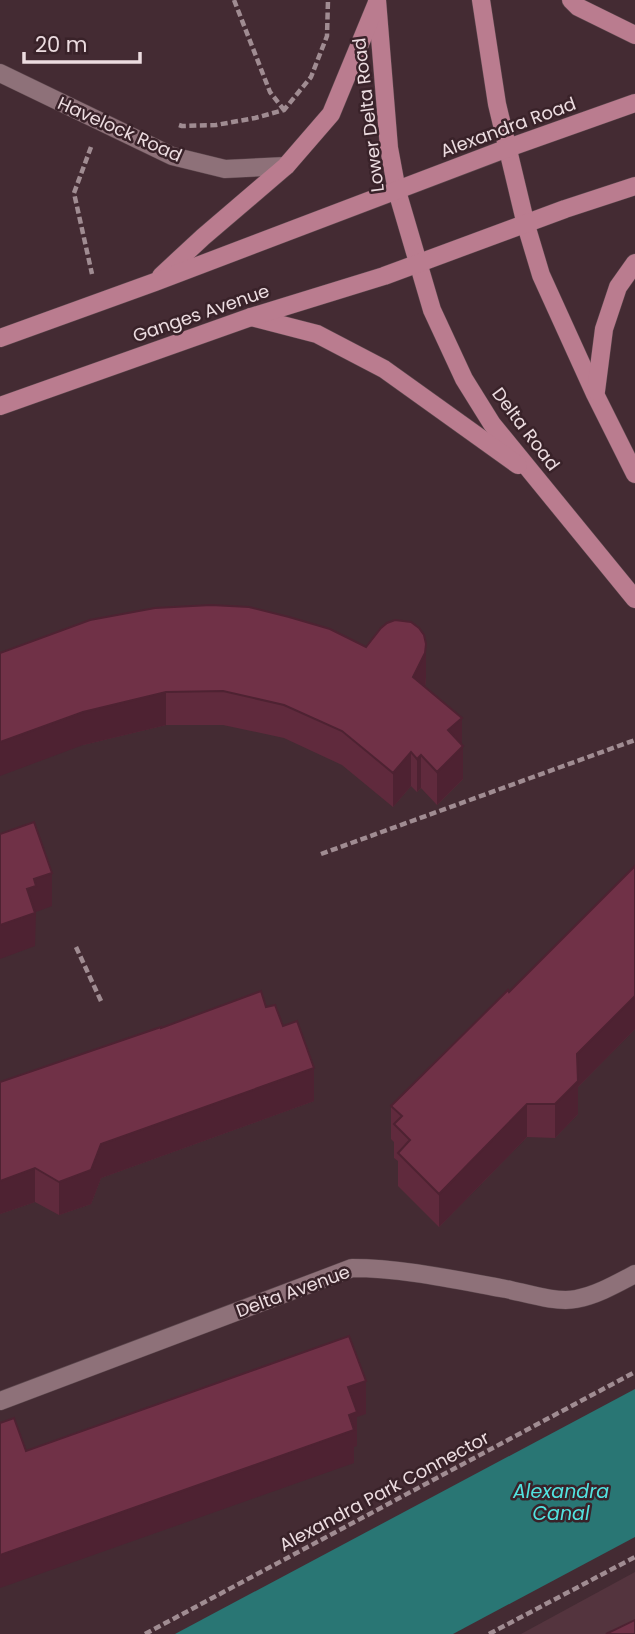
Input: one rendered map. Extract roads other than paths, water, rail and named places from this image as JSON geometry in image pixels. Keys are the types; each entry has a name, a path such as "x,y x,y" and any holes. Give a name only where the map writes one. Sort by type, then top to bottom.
{"main road":[{"path":"481,0 496,104 541,275 635,474"},
{"path":"571,0 578,7 635,35"},
{"path":"155,282 286,166 331,114 377,1"},
{"name":"Lower Delta Road","path":"377,1 389,148 397,191 418,264"},
{"name":"Alexandra Road","path":"397,191 635,103"},
{"path":"418,264 635,186"},
{"path":"0,338 397,191"},
{"path":"595,394 604,330 618,287 635,263"},
{"name":"Ganges Avenue","path":"0,406 251,317 418,264"},
{"name":"Delta Road","path":"418,264 432,310 464,379 492,424 635,599"},
{"path":"251,317 317,334 384,369 536,478"}],"street":[{"name":"Havelock Road","path":"0,73 172,156 225,169 286,166"},
{"name":"Delta Avenue","path":"0,1401 352,1268 380,1268 540,1297 574,1300 602,1291 635,1274"}],"water":[{"name":"Alexandra Canal","path":"635,1389 635,1537 453,1634 175,1634"}]}
